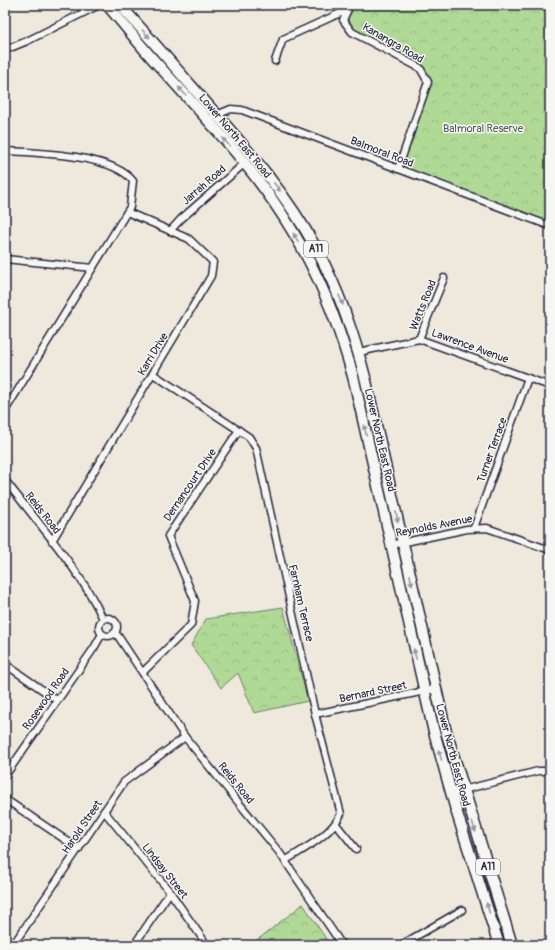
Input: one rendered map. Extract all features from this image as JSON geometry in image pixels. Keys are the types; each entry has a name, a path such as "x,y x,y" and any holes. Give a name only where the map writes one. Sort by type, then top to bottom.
{"main road":[{"name":"Lower North East Road","path":"107,5 208,120 267,192 293,232 319,281 334,316 352,374 424,692 451,793 499,945"},
{"name":"Lower North East Road","path":"120,5 253,157 289,204 316,248 340,299 359,352 435,689 463,790 512,945"}],"street":[{"path":"5,50 27,41 99,5"},
{"path":"275,61 283,39 349,8"},
{"name":"Kanangra Road","path":"349,8 343,20 352,32 420,68 428,82 398,169"},
{"name":"Balmoral Road","path":"208,120 231,109 242,110 550,226"},
{"path":"5,151 77,156 118,171 128,176 133,181 129,210 5,411"},
{"name":"Jarrah Road","path":"170,230 253,157"},
{"name":"Karri Drive","path":"52,541 211,276 213,262 189,239 129,210"},
{"path":"5,259 93,268"},
{"name":"Watts Road","path":"419,339 444,278"},
{"name":"Lawrence Avenue","path":"359,352 419,339 550,386"},
{"name":"Farnham Terrace","path":"153,374 249,437 256,448 316,714 341,814 336,824"},
{"name":"Turner Terrace","path":"474,528 528,378"},
{"name":"Dernancourt Drive","path":"143,672 191,628 195,601 168,536 239,430"},
{"name":"Reids Road","path":"5,480 52,541 95,601 103,619"},
{"name":"Reynolds Avenue","path":"391,545 474,528 487,528 550,550"},
{"path":"109,618 116,623 117,628 114,633 109,636 102,634 99,626 103,619 109,618"},
{"name":"Reids Road","path":"114,633 118,636 143,672 185,737 285,861 342,945"},
{"name":"Rosewood Road","path":"5,776 94,648 102,634"},
{"path":"5,664 57,700"},
{"name":"Bernard Street","path":"316,714 435,689"},
{"name":"Harold Street","path":"14,945 124,782 185,737"},
{"path":"451,793 538,771 550,771"},
{"path":"5,799 79,849"},
{"name":"Lindsay Street","path":"104,811 170,892 207,945"},
{"path":"285,861 326,834 336,824 356,849"},
{"path":"134,945 170,892"},
{"path":"401,945 462,910"}],"green space":[{"name":"Balmoral Reserve","path":"350,5 550,5 550,226 398,169 428,82 420,68 352,32 343,20"},
{"path":"283,607 308,701 254,713 238,673 221,688 191,645 206,619"},
{"path":"303,904 330,945 251,945"}]}
